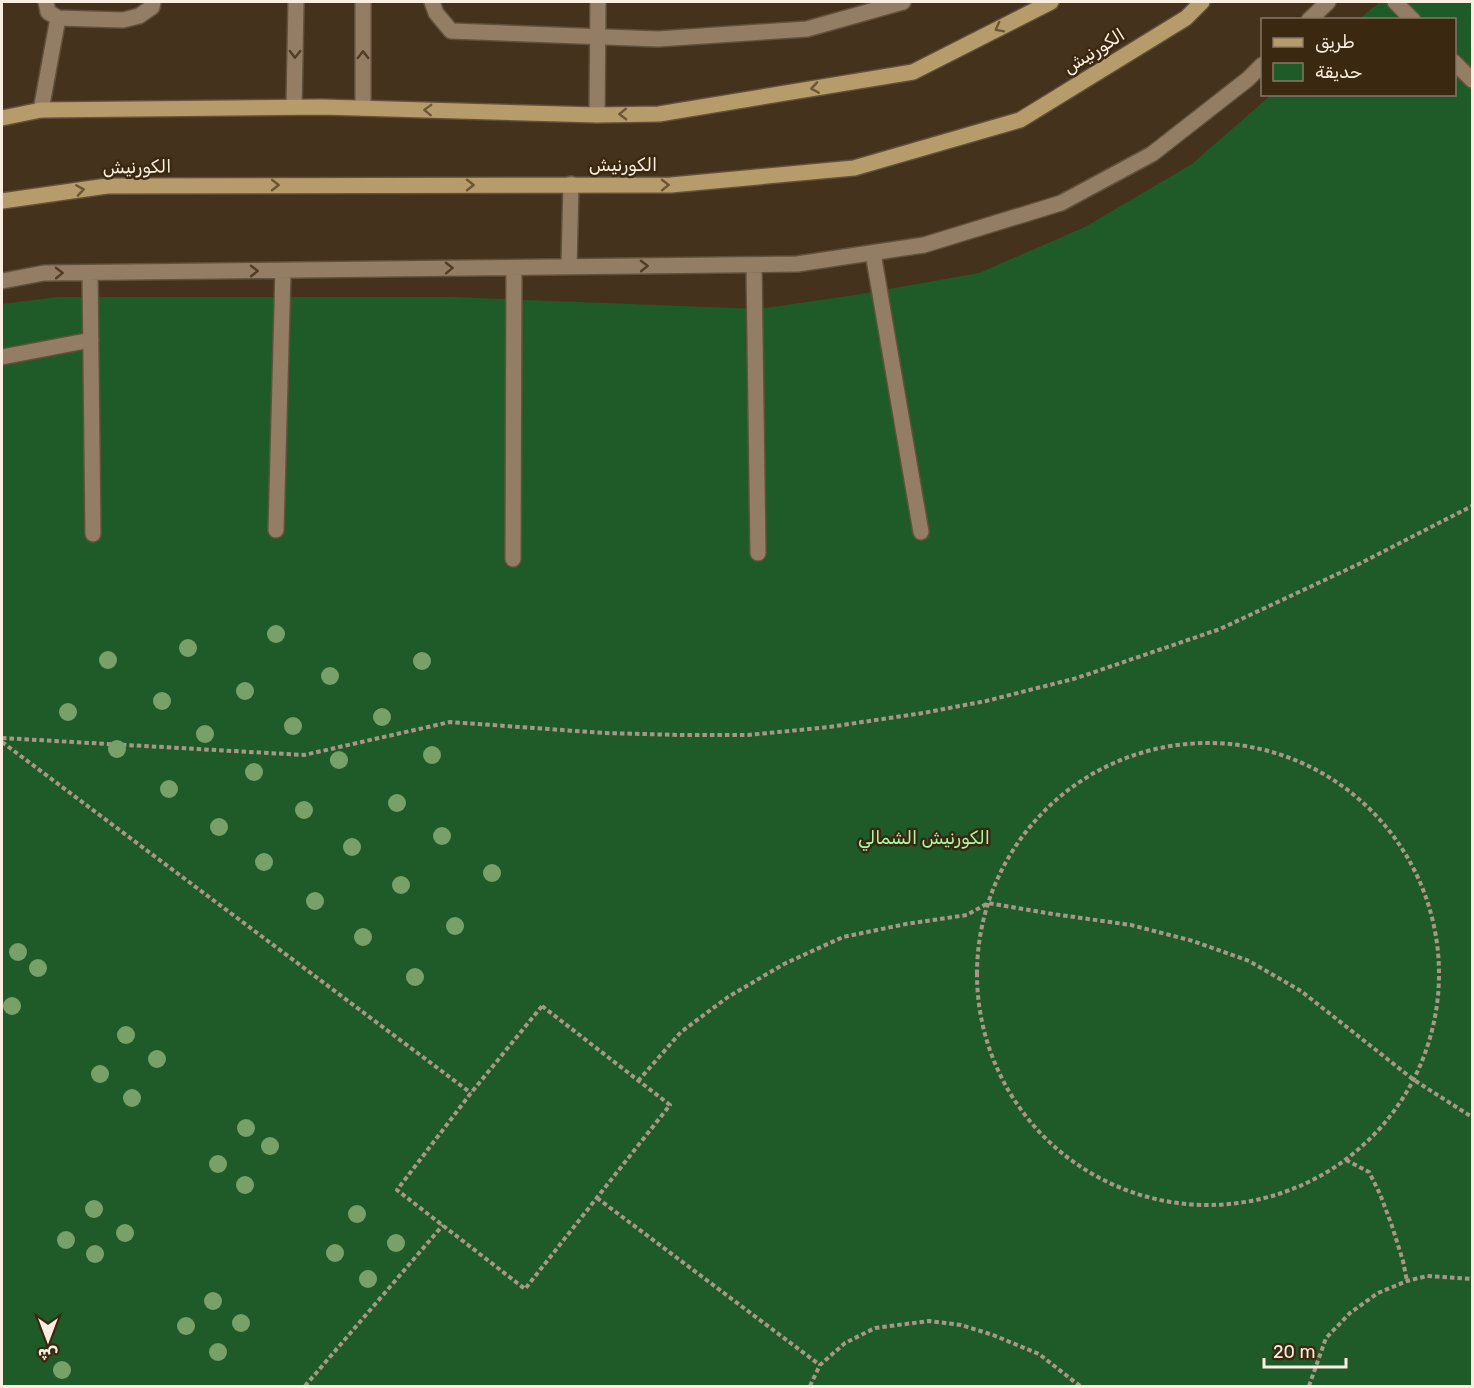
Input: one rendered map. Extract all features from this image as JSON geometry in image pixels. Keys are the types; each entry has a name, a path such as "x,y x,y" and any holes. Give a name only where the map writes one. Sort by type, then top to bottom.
{"main road":[{"path":"2,118 41,110 294,108 597,115 659,114 913,72 1050,2"},
{"name":"الكورنيش","path":"2,201 107,186 671,185 854,168 1020,120 1186,18 1202,2"},
{"path":"2,208 39,196"}],"street":[{"path":"46,2 48,12 58,18 123,20 139,16 152,7 153,2"},
{"path":"294,108 296,2"},
{"path":"363,2 363,108"},
{"path":"432,2 436,13 451,31 658,39 807,29 903,2"},
{"path":"597,115 598,2"},
{"path":"1311,18 1328,2"},
{"path":"1395,2 1411,18"},
{"path":"41,110 58,18"},
{"path":"1456,63 1473,80"},
{"path":"2,280 44,273 797,264 924,245 1061,203 1152,154 1261,67"},
{"path":"569,267 571,184"},
{"path":"873,253 921,532"},
{"path":"754,265 758,553"},
{"path":"513,559 514,267"},
{"path":"276,530 283,271"},
{"path":"90,273 93,534"},
{"path":"2,357 91,340"}],"path":[{"path":"2,740 304,754 450,722 604,733 748,735 829,727 923,713 986,702 1077,678 1220,629 1361,563 1473,506"},
{"path":"2,740 471,1093"},
{"path":"1215,744 1257,749 1298,762 1335,782 1369,808 1396,840 1418,876 1433,915 1440,958 1439,1000 1431,1041 1414,1080 1396,1110 1372,1137 1346,1160 1310,1182 1271,1196 1230,1204 1188,1204 1148,1197 1108,1183 1072,1161 1041,1134 1015,1102 995,1065 982,1026 976,985 978,944 988,903 1005,864 1028,829 1058,799 1093,775 1131,757 1172,747 1215,744"},
{"path":"638,1081 681,1032 728,997 784,964 843,938 906,924 967,915 988,903 1131,925 1193,941 1249,961 1301,991 1414,1080 1473,1117"},
{"path":"542,1006 638,1081 669,1105 525,1289 397,1190 471,1093 542,1006"},
{"path":"1346,1160 1369,1172 1392,1226 1407,1281"},
{"path":"597,1198 820,1365"},
{"path":"305,1386 443,1225"},
{"path":"1309,1386 1326,1338 1350,1313 1378,1293 1407,1281 1427,1276 1473,1279"},
{"path":"810,1386 820,1365 845,1344 875,1328 929,1321 961,1325 1039,1354 1080,1386"}],"green space":[{"name":"الكورنيش الشمالي","path":"1380,2 1472,2 1472,1386 2,1386 2,304 58,297 453,297 758,309 979,273 1085,227 1192,164 1270,96 1456,96 1456,18 1360,18"}]}
